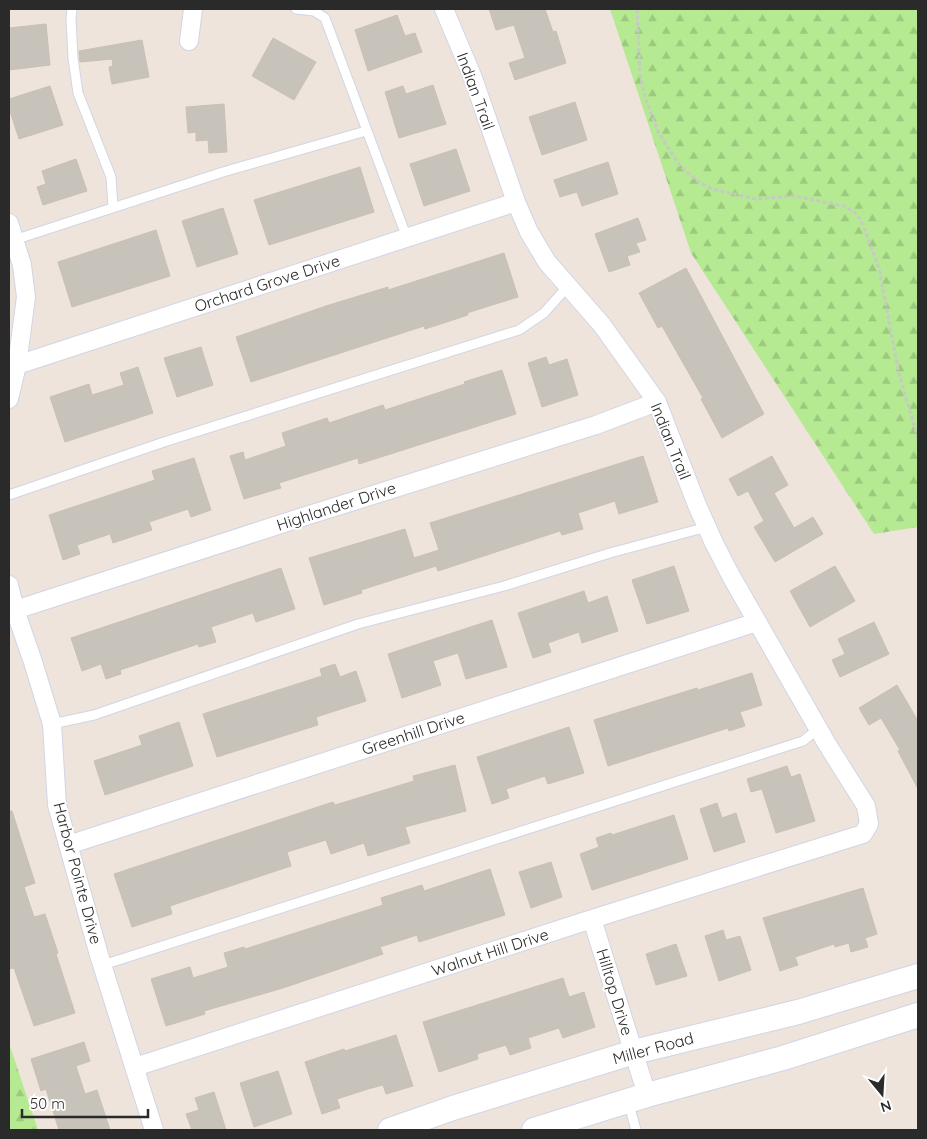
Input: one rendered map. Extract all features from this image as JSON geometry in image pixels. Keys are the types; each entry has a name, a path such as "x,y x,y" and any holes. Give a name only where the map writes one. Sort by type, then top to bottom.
{"main road":[{"name":"Miller Road","path":"390,1130 453,1108 634,1052 798,1012 918,976"},
{"path":"534,1130 638,1098 783,1058 918,1015"}],"street":[{"path":"189,41 193,9"},
{"name":"Indian Trail","path":"444,9 473,78 516,202 529,232 547,262 602,325 657,402 696,505 731,576 818,729 866,806 869,824 863,834 846,840"},
{"name":"Orchard Grove Drive","path":"17,364 516,202"},
{"path":"9,223 22,265 26,297 17,364 9,399"},
{"name":"Highlander Drive","path":"15,610 596,424 657,402"},
{"name":"Harbor Pointe Drive","path":"9,584 15,610 52,724 57,805 103,965 154,1130"},
{"name":"Greenhill Drive","path":"68,845 757,622"},
{"name":"Walnut Hill Drive","path":"135,1068 592,919 846,840"},
{"name":"Hilltop Drive","path":"592,919 634,1052 638,1098"}],"lane":[{"path":"72,9 72,58 78,93 111,177 113,207"},
{"path":"296,9 314,11 325,18 407,238"},
{"path":"14,240 223,172 366,131"},
{"path":"9,495 167,441 519,330 544,313 568,286"},
{"path":"52,724 94,715 358,624 504,586 610,553 707,527"},
{"path":"103,965 803,741 818,729"},
{"path":"636,1130 638,1098"}],"path":[{"path":"637,9 640,73 644,94 658,132 680,166 696,180 712,189 756,198 794,196 842,206 854,212 861,220 879,268 899,374 918,439"}],"green space":[{"path":"610,9 918,9 918,527 874,534 691,253"},
{"path":"9,1043 38,1130 9,1130"}],"building":[{"path":"489,9 545,9 553,32 556,31 566,63 515,80 509,63 525,58 514,25 496,30"},
{"path":"397,15 405,36 415,33 422,52 368,71 355,30"},
{"path":"46,24 50,65 9,70 9,28"},
{"path":"273,38 316,62 294,100 252,76"},
{"path":"142,40 149,77 112,84 109,67 113,66 112,59 80,62 79,51"},
{"path":"433,85 446,124 399,138 385,92 403,86 406,94"},
{"path":"50,86 63,125 19,139 9,108 9,99"},
{"path":"575,102 587,140 542,155 529,117"},
{"path":"224,104 227,152 209,153 208,140 196,141 196,132 188,133 186,107"},
{"path":"456,149 470,191 424,206 410,164"},
{"path":"76,159 87,191 43,205 37,187 46,184 42,171"},
{"path":"608,162 618,194 582,206 577,192 560,197 554,180"},
{"path":"360,167 374,212 269,245 254,200"},
{"path":"223,208 238,254 197,267 182,221"},
{"path":"638,218 646,240 636,243 640,252 627,256 630,265 609,272 595,234"},
{"path":"156,230 170,276 72,307 58,262"},
{"path":"504,253 518,297 425,329 424,326 251,382 236,337 326,306 388,287 388,290"},
{"path":"686,268 764,414 722,438 701,399 703,398 662,326 658,328 639,293"},
{"path":"201,347 213,385 177,397 164,358"},
{"path":"546,357 549,365 567,359 578,395 542,407 528,363"},
{"path":"138,367 153,413 65,442 50,397 89,384 92,395 124,385 120,373"},
{"path":"502,370 516,414 359,464 358,458 279,483 281,488 244,499 230,456 243,452 245,460 286,446 282,433 327,418 329,423 383,405 385,410"},
{"path":"643,456 658,502 619,514 615,501 578,513 583,529 562,535 560,531 438,571 436,566 361,590 362,593 324,605 309,558 405,529 414,558 439,550 430,523"},
{"path":"772,456 788,485 774,493 794,528 813,517 823,534 775,562 754,527 764,521 748,491 738,496 729,479"},
{"path":"194,458 211,510 191,517 188,509 149,522 152,530 113,543 110,534 77,545 80,554 63,560 49,515 155,480 152,471"},
{"path":"674,566 689,611 647,624 632,580"},
{"path":"835,566 855,601 810,627 790,591"},
{"path":"281,568 295,609 256,622 253,613 211,627 216,642 199,647 198,644 120,670 121,674 106,679 101,664 82,671 71,638"},
{"path":"584,591 588,603 607,596 618,631 582,643 579,632 548,643 551,652 533,658 518,613"},
{"path":"492,620 507,667 466,679 458,653 433,661 441,685 402,698 388,654"},
{"path":"874,622 889,654 840,677 832,660 845,654 838,639"},
{"path":"335,664 340,677 356,671 366,701 316,717 318,725 217,757 203,714 322,676 320,669"},
{"path":"752,673 762,705 740,712 745,726 729,731 728,728 608,766 594,720"},
{"path":"897,685 918,721 918,789 898,751 900,750 881,718 869,725 859,708"},
{"path":"179,722 193,766 105,795 94,761 142,745 139,736"},
{"path":"569,727 584,773 548,784 545,776 506,789 509,798 492,804 477,757"},
{"path":"455,765 466,811 405,827 410,843 368,856 364,843 331,854 326,840 287,852 291,866 170,906 172,914 132,927 114,874 333,802 335,805 414,781 413,776"},
{"path":"787,766 791,777 800,774 815,821 776,833 762,789 751,792 747,779"},
{"path":"717,803 722,818 736,813 745,842 714,852 700,809"},
{"path":"9,811 12,811 35,883 24,887 34,917 45,914 75,1013 34,1026 14,968 9,969"},
{"path":"674,815 688,859 592,890 580,854 599,847 596,838 611,833 612,835"},
{"path":"551,862 562,897 531,908 519,872"},
{"path":"490,869 505,915 419,942 417,935 380,947 383,954 283,988 204,1011 205,1014 166,1026 151,979 190,967 193,978 228,967 224,953 244,947 245,949 383,905 381,898 422,885 424,891"},
{"path":"863,888 877,934 865,938 868,947 851,952 849,943 835,947 834,944 795,957 798,965 780,971 763,918"},
{"path":"723,930 726,940 740,936 751,970 719,981 705,936"},
{"path":"676,944 687,976 656,985 646,954"},
{"path":"563,978 569,997 584,992 595,1027 563,1038 559,1028 528,1038 531,1048 510,1055 506,1045 477,1054 478,1059 439,1072 423,1022"},
{"path":"396,1035 413,1086 386,1094 383,1085 368,1089 337,1099 340,1108 322,1114 305,1062"},
{"path":"84,1042 90,1061 76,1066 85,1094 97,1090 110,1130 59,1130 46,1089 41,1091 31,1059"},
{"path":"278,1071 292,1114 254,1127 240,1083"},
{"path":"214,1092 226,1130 192,1130 186,1114 199,1110 195,1098"}]}
